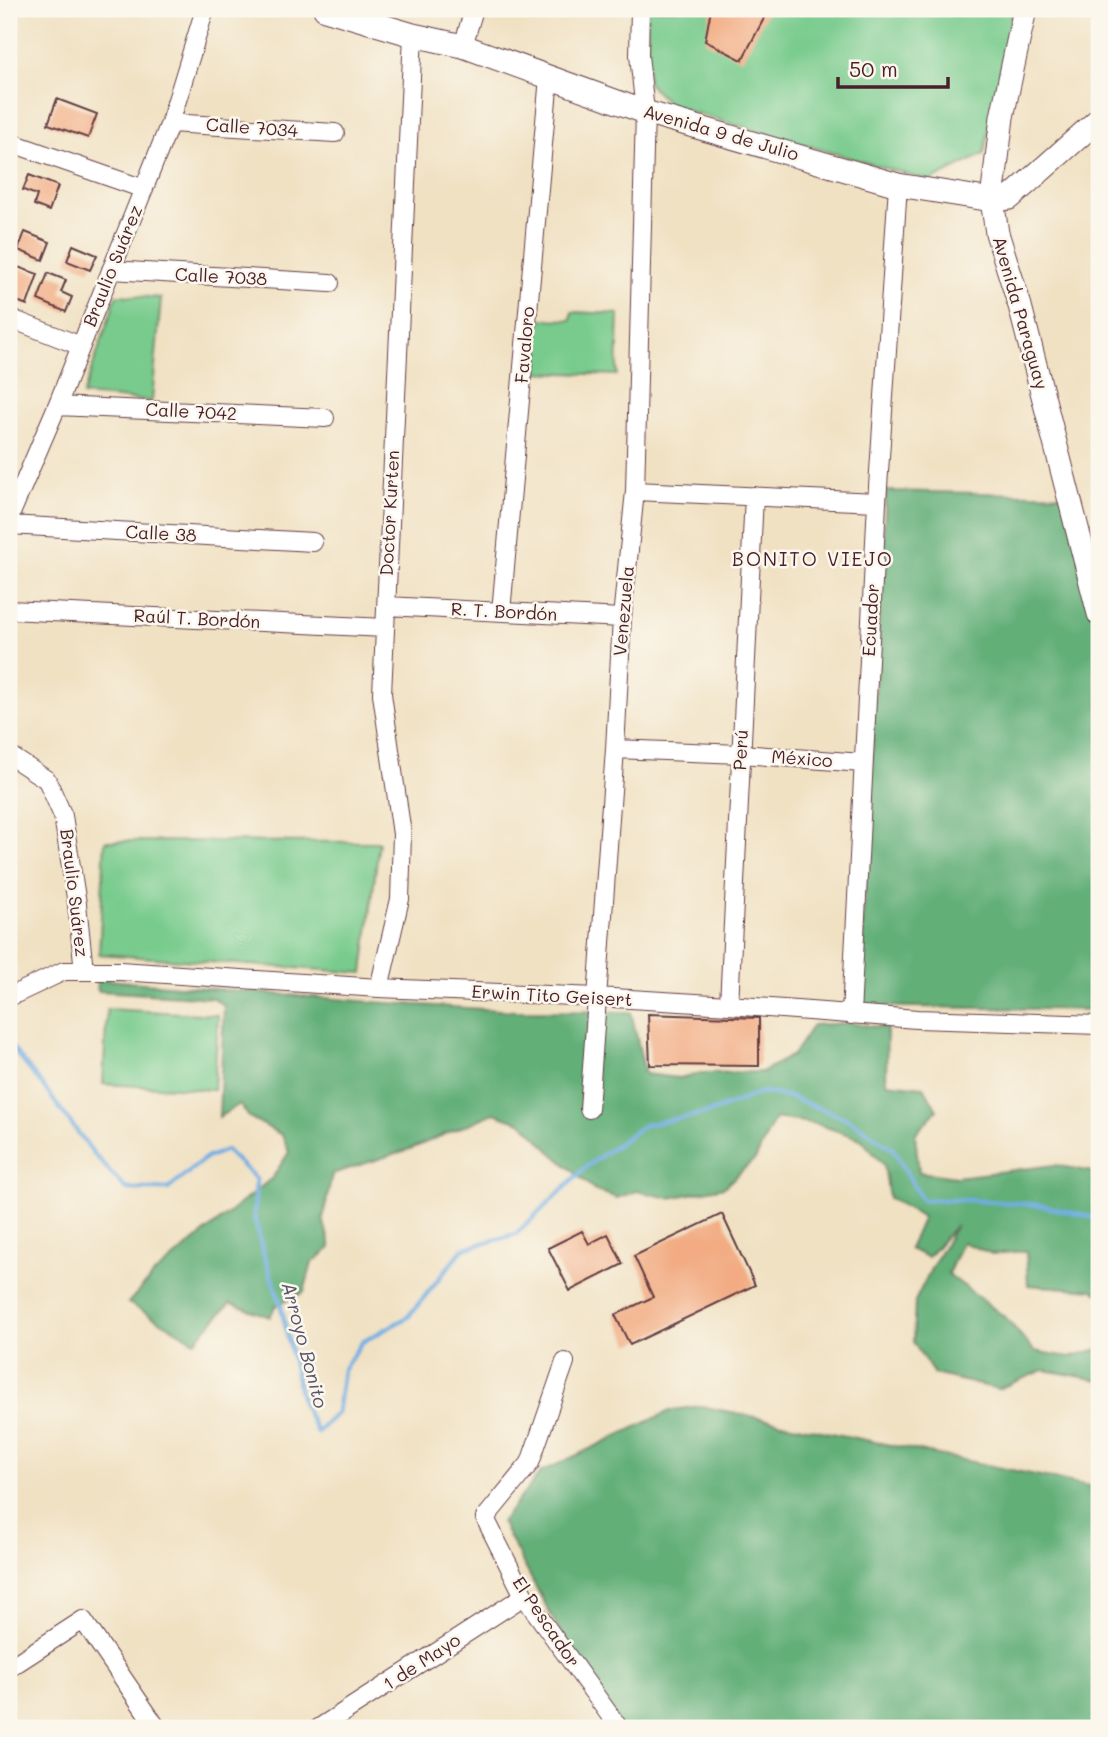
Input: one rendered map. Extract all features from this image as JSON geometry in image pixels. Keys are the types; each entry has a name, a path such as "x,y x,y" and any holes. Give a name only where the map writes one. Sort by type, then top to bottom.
{"main road":[{"name":"Avenida 9 de Julio","path":"325,9 413,35 463,46 645,112 898,185 992,200"},
{"name":"Avenida Paraguay","path":"1025,9 1002,117 992,200 997,233 1020,306 1099,614"},
{"path":"992,200 1010,198 1099,119"}],"street":[{"name":"Braulio Suárez","path":"9,518 57,406 170,123 205,9"},
{"path":"463,46 474,9"},
{"name":"Venezuela","path":"589,1109 622,618 635,491 645,112 639,55 640,9"},
{"name":"Doctor Kurten","path":"379,988 400,899 402,834 382,694 413,35"},
{"name":"Favaloro","path":"501,612 549,77"},
{"name":"Calle 7034","path":"170,123 335,133"},
{"path":"9,142 144,189"},
{"name":"Ecuador","path":"851,1015 877,502 898,185"},
{"name":"Calle 7038","path":"111,270 330,283"},
{"path":"9,318 81,346"},
{"name":"Calle 7042","path":"57,406 325,418"},
{"path":"635,491 877,502"},
{"name":"Perú","path":"729,1005 754,496"},
{"name":"Calle 38","path":"9,525 313,542"},
{"name":"R. T. Bordón","path":"386,606 622,618"},
{"name":"Raúl T. Bordón","path":"9,610 385,628"},
{"name":"México","path":"615,749 741,754 863,763"},
{"name":"Braulio Suárez","path":"9,755 47,780 63,816 84,971"},
{"name":"Erwin Tito Geisert","path":"10,997 64,971 120,971 379,988 597,997 851,1015 1099,1025"},
{"name":"El Pescador","path":"565,1362 530,1463 485,1518 524,1596 619,1728"},
{"name":"1 de Mayo","path":"319,1728 524,1596"},
{"path":"9,1668 83,1620 158,1728"}],"green space":[{"path":"647,9 1013,9 984,154 930,181 671,106 648,83"},
{"path":"117,295 161,298 152,401 83,395"},
{"path":"572,312 619,314 617,375 532,372 533,319 571,320"},
{"path":"886,491 1076,495 1099,575 1099,1010 858,1006"},
{"path":"105,841 379,842 363,973 99,954"},
{"path":"96,979 515,1011 631,1012 645,1074 679,1078 701,1073 762,1072 793,1055 813,1025 848,1023 887,1028 886,1083 924,1087 937,1110 915,1134 919,1172 956,1177 1055,1165 1099,1173 1099,1294 1093,1290 1028,1285 1026,1251 992,1254 962,1242 948,1274 1006,1318 1034,1351 1069,1357 1099,1349 1099,1380 1044,1370 998,1389 934,1374 913,1342 915,1301 956,1225 928,1257 909,1249 923,1217 889,1198 884,1165 861,1139 817,1124 775,1118 756,1158 724,1187 670,1198 637,1191 617,1198 595,1190 550,1151 523,1123 494,1113 413,1148 332,1174 323,1219 331,1248 312,1263 304,1292 275,1306 270,1317 230,1303 195,1341 128,1303 155,1273 272,1178 289,1152 282,1135 249,1117 240,1104 219,1117 224,1006 213,998 98,991"},
{"path":"107,1009 218,1015 214,1090 103,1084"},
{"path":"701,1406 1099,1488 1099,1728 620,1728 553,1619 501,1522 541,1472 672,1410"}],"building":[{"path":"711,9 769,9 742,60 705,41"},
{"path":"57,99 97,114 88,138 48,124"},
{"path":"29,175 58,186 49,211 34,205 37,195 23,190"},
{"path":"25,232 50,242 43,260 18,250"},
{"path":"73,245 97,255 90,270 67,261"},
{"path":"9,264 38,274 27,305 9,298"},
{"path":"48,273 66,280 61,292 72,297 66,312 38,300"},
{"path":"648,1014 759,1018 759,1066 650,1065"},
{"path":"722,1214 755,1285 630,1345 615,1315 653,1297 634,1256"},
{"path":"582,1231 589,1244 608,1234 623,1264 570,1291 548,1248"}],"waterway":[{"name":"Arroyo Bonito","path":"9,1044 94,1154 126,1189 168,1189 204,1159 226,1150 256,1179 254,1217 280,1302 302,1402 317,1432 337,1413 343,1370 362,1342 408,1317 463,1249 516,1234 586,1167 644,1125 711,1112 762,1092 790,1097 850,1120 893,1149 922,1200 1039,1205 1099,1219"}],"district":[{"name":"BONITO VIEJO","path":"813,559"}]}
